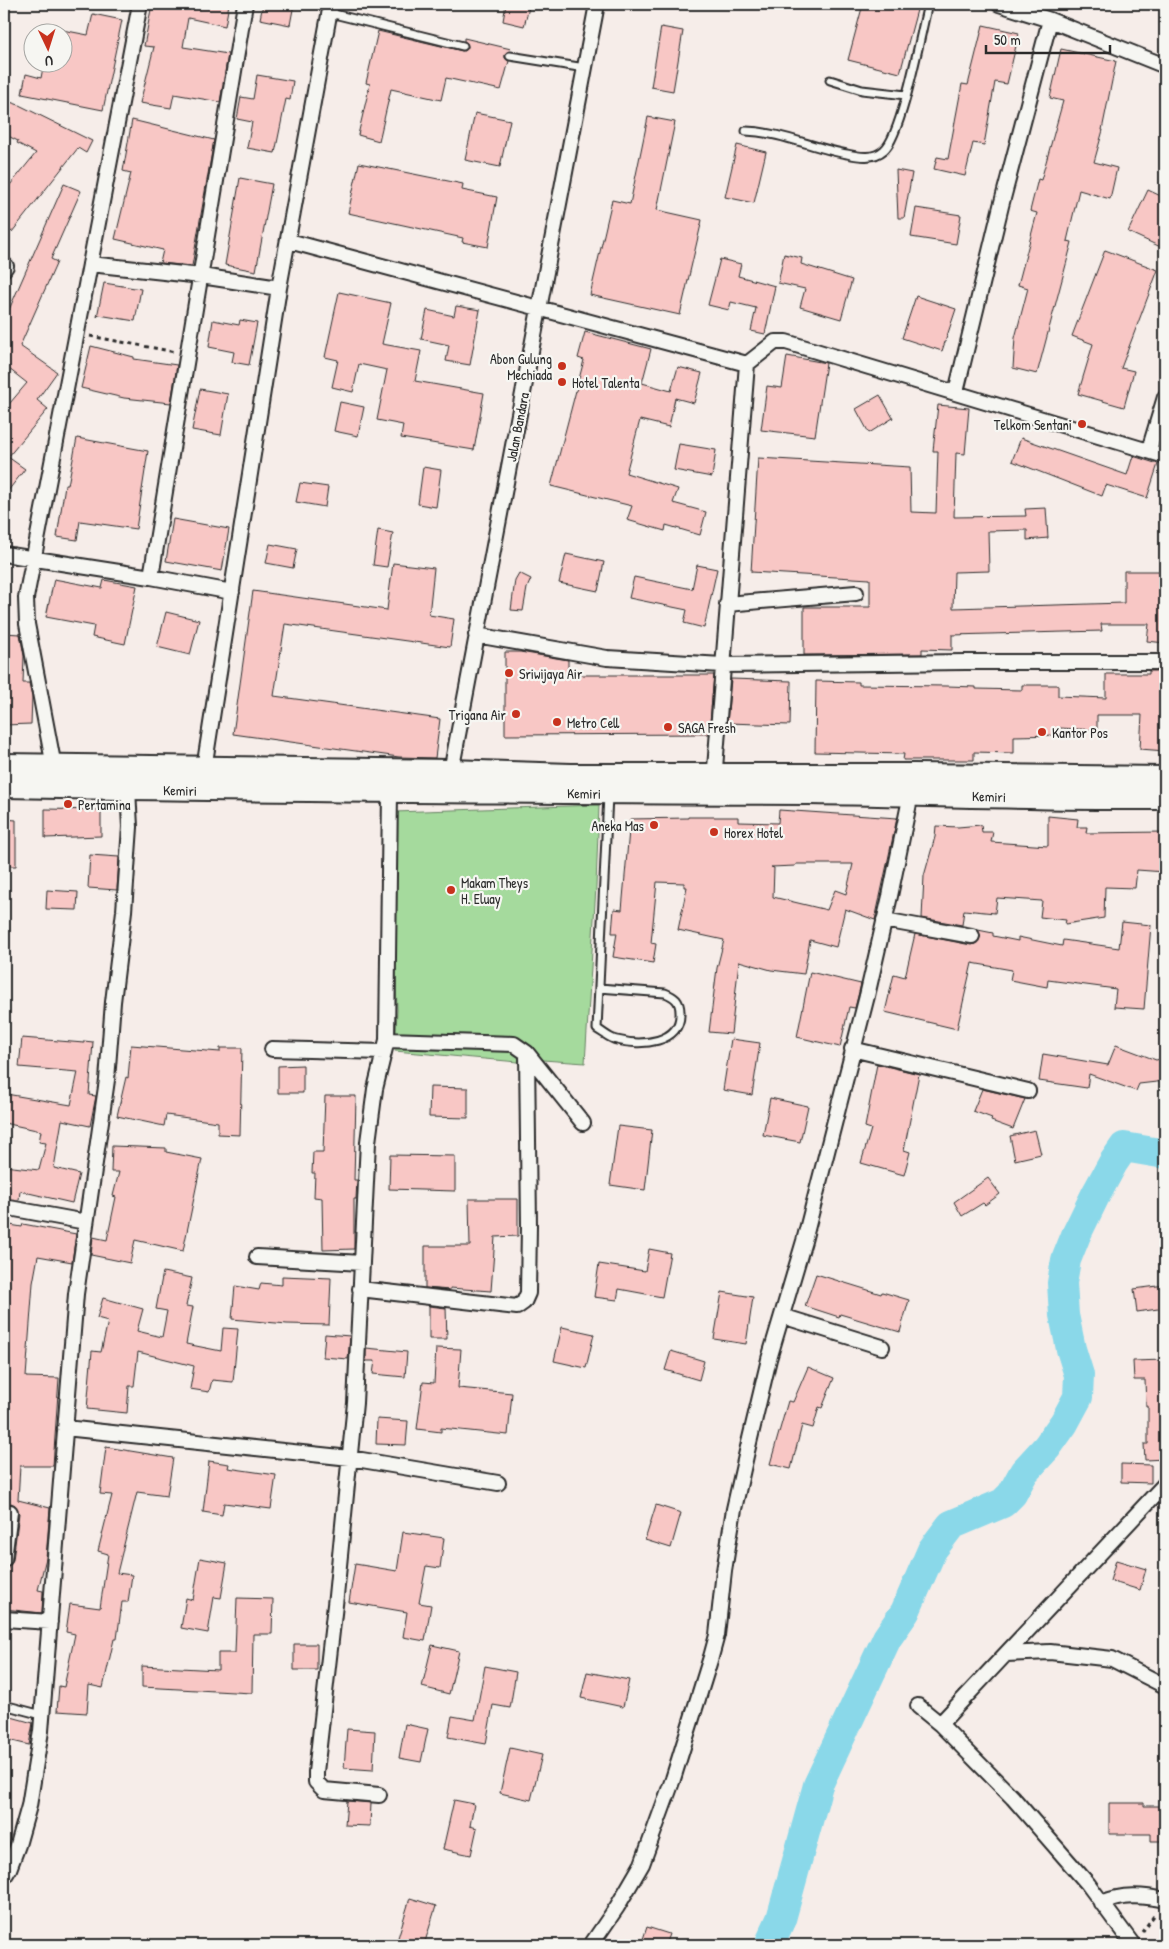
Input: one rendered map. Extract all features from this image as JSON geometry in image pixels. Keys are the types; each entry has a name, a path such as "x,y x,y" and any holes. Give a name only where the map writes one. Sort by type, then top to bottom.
{"highway":[{"name":"Kemiri","path":"4,765 55,765 202,779 390,792 449,781 608,794 713,784"},
{"name":"Kemiri","path":"4,786 128,789 202,779 449,781 571,775 713,784 913,785 1165,778"},
{"name":"Kemiri","path":"913,785 1066,799 1165,798"}],"street":[{"path":"57,788 55,765 26,615 26,598 140,4"},
{"path":"151,577 245,4"},
{"name":"Jalan Bandara","path":"449,781 597,4"},
{"path":"999,4 1050,20 1165,66"},
{"path":"202,779 279,288 330,8"},
{"path":"956,392 1001,206 1050,20"},
{"path":"289,241 747,364"},
{"path":"90,264 201,276 279,288"},
{"path":"713,784 747,364 775,342 786,342 1165,456"},
{"path":"1149,450 1165,397"},
{"path":"4,554 232,592"},
{"path":"727,604 856,593"},
{"path":"476,635 606,658 722,665 1165,662"},
{"path":"591,1945 617,1908 642,1864 673,1779 711,1657 717,1635 724,1571 734,1509 770,1359 804,1241 884,920 913,785"},
{"path":"4,1877 18,1845 29,1806 42,1715 76,1294 107,1080 113,1002 124,911 130,827 128,789"},
{"path":"379,1795 324,1790 316,1782 316,1772 355,1403 368,1142 375,1089 386,1046 390,792"},
{"path":"884,920 972,936"},
{"path":"272,1049 514,1044 526,1052 583,1123"},
{"path":"852,1049 1028,1091"},
{"path":"360,1289 517,1307 524,1302 528,1293 529,1226 526,1052"},
{"path":"4,1207 86,1222"},
{"path":"257,1257 362,1263"},
{"path":"782,1316 882,1347"},
{"path":"66,1428 350,1458 498,1483"},
{"path":"940,1724 1165,1484"},
{"path":"4,1559 10,1512"},
{"path":"4,1619 50,1622"},
{"path":"1006,1654 1050,1652 1112,1659 1165,1686"},
{"path":"918,1706 940,1724 1013,1798 1088,1884 1132,1944"},
{"path":"1101,1903 1115,1897 1138,1895 1163,1904"}],"lane":[{"path":"746,131 772,134 846,154 870,156 882,151 894,137 928,4"},
{"path":"330,8 463,46"},
{"path":"510,56 585,68"},
{"path":"830,80 862,90 906,95"},
{"path":"598,988 665,993 679,1002 681,1013 679,1026 672,1034 660,1040 640,1042 616,1040 597,1029 598,988 608,794"},
{"path":"4,1705 42,1715"}],"path":[{"path":"77,334 188,354"},
{"path":"1132,1944 1163,1904"}],"green space":[{"path":"599,805 585,1063 529,1059 518,1062 395,1051 397,1010 394,923 394,812"}],"building":[{"path":"152,4 229,4 225,26 188,18 183,47 228,54 220,102 174,94 171,108 140,103 154,47 144,46"},
{"path":"263,4 294,4 290,25 260,19"},
{"path":"506,4 530,4 524,26 503,21"},
{"path":"863,4 892,4 917,10 900,73 848,60"},
{"path":"93,14 122,20 103,110 22,94 26,74 41,78 42,72 72,72 72,32 88,35"},
{"path":"983,25 1019,33 1007,84 995,82 984,145 973,143 965,176 934,169 937,157 948,159 962,84 968,85"},
{"path":"661,27 683,31 673,91 651,87"},
{"path":"378,31 462,51 468,47 464,38 511,49 505,55 505,58 509,61 501,90 446,78 441,100 391,89 379,141 358,135 370,84 366,83"},
{"path":"1061,49 1116,61 1103,130 1094,162 1117,168 1110,199 1079,190 1067,241 1072,242 1037,374 1013,368 1015,338 1028,288 1018,285 1037,213 1030,211 1038,179 1041,180 1063,101 1050,98"},
{"path":"257,75 293,81 290,100 286,99 275,153 247,148 252,122 237,119 241,97 253,99"},
{"path":"4,100 19,105 92,141 86,153 78,148 12,232 4,225 4,180 10,185 36,153 4,134"},
{"path":"475,113 510,120 500,167 465,160"},
{"path":"648,117 675,122 657,210 702,220 680,315 590,295 612,200 630,204"},
{"path":"132,120 214,140 192,266 160,263 163,250 115,239 131,173 123,171"},
{"path":"737,145 766,152 754,203 725,197"},
{"path":"359,163 463,184 462,190 497,197 488,247 462,242 463,238 348,213"},
{"path":"896,170 912,173 904,218 898,218"},
{"path":"240,178 272,184 256,271 225,265"},
{"path":"64,184 81,191 51,259 57,262 20,346 57,372 37,400 48,409 8,457 25,469 4,496 4,410 27,383 4,365 4,321"},
{"path":"1148,190 1165,198 1165,249 1128,232"},
{"path":"916,208 961,215 956,244 911,237"},
{"path":"1105,250 1158,270 1121,368 1134,371 1124,407 1078,394 1093,344 1072,336"},
{"path":"784,254 802,258 801,264 852,280 841,319 800,307 805,289 778,283"},
{"path":"720,259 741,264 738,276 775,286 765,334 751,331 756,308 731,302 729,310 708,305"},
{"path":"104,283 141,289 135,321 99,315 97,317"},
{"path":"339,292 391,303 382,344 421,351 415,381 484,393 474,450 401,438 403,425 377,420 387,370 359,364 353,392 332,387 338,360 325,357"},
{"path":"916,296 956,309 942,351 902,338"},
{"path":"456,306 480,310 470,365 446,361 449,345 421,339 427,310 454,316"},
{"path":"213,320 239,325 240,320 257,323 249,365 232,362 234,352 209,347"},
{"path":"585,332 651,349 642,383 671,391 678,367 702,373 694,403 675,398 669,427 640,420 626,473 678,489 673,503 706,512 700,535 666,525 665,531 627,520 632,506 551,486 584,360 578,358"},
{"path":"91,346 134,357 134,359 177,365 171,403 124,398 81,388"},
{"path":"787,356 826,363 815,436 761,430 767,386 782,388"},
{"path":"200,389 228,394 221,435 192,430"},
{"path":"880,395 893,418 869,433 856,409"},
{"path":"340,402 364,407 358,436 334,431"},
{"path":"938,405 969,408 965,454 956,453 954,517 1026,516 1025,509 1046,508 1048,538 1027,540 1027,530 988,531 989,571 954,572 953,608 1124,603 1124,571 1165,571 1165,643 1147,641 1149,624 1101,624 1102,631 952,635 952,650 922,649 922,654 804,655 804,607 870,607 870,579 751,572 758,458 910,467 911,512 936,513 938,451 933,451"},
{"path":"77,438 148,451 136,529 80,521 77,540 57,537 65,485 68,485"},
{"path":"1021,438 1127,475 1133,456 1158,464 1147,498 1106,485 1102,496 1012,461"},
{"path":"679,444 716,450 712,477 674,470"},
{"path":"423,467 441,470 436,507 418,504"},
{"path":"300,483 328,487 325,507 296,502"},
{"path":"173,519 229,529 222,571 166,561"},
{"path":"378,530 393,533 387,567 373,565"},
{"path":"270,544 297,549 293,568 266,563"},
{"path":"566,554 604,562 598,591 559,583"},
{"path":"393,563 434,568 429,615 454,619 450,647 285,624 274,696 440,719 435,758 399,757 233,734 253,591 387,610"},
{"path":"697,565 717,569 704,628 684,623 687,610 629,598 634,577 692,589"},
{"path":"519,573 531,579 527,588 523,611 511,610 515,580"},
{"path":"54,579 102,588 104,580 137,586 125,644 92,637 94,626 46,617"},
{"path":"166,612 199,620 190,655 157,647"},
{"path":"4,633 20,634 24,656 23,683 29,683 32,696 31,724 4,725"},
{"path":"505,652 520,652 568,660 568,675 714,675 709,734 505,735"},
{"path":"1149,671 1165,671 1165,751 1140,749 1142,715 1097,715 1097,730 1059,728 1059,735 1014,736 1014,753 974,752 974,760 903,760 904,754 815,752 816,681 859,682 859,685 947,686 1022,690 1022,685 1058,685 1058,696 1106,698 1106,674 1149,674"},
{"path":"731,679 791,681 790,725 727,723"},
{"path":"45,809 101,810 101,836 45,838"},
{"path":"779,810 897,818 875,920 845,909 836,947 810,940 804,974 771,970 739,961 731,1034 709,1032 717,968 724,940 678,930 687,887 684,887 684,883 657,882 651,943 656,944 653,963 613,957 617,933 612,933 614,909 622,910 630,819 738,817 738,822 778,823","holes":["796,864 853,864 846,894 835,890 827,910 773,897 774,868 771,867 795,866"]},
{"path":"1048,816 1078,819 1077,827 1087,827 1086,833 1165,832 1165,872 1137,870 1135,888 1105,887 1104,918 1065,924 1066,920 1040,917 1042,901 997,898 995,913 964,910 962,925 922,918 924,876 935,837 936,826 981,825 982,832 993,832 991,842 1048,846"},
{"path":"4,819 16,820 16,866 4,866"},
{"path":"90,855 119,857 117,890 88,888"},
{"path":"47,890 78,892 77,910 46,909"},
{"path":"1122,922 1151,925 1144,1009 1114,1007 1116,989 1048,980 1047,987 1010,980 1012,970 972,963 957,1029 885,1012 894,974 905,977 915,934 971,945 975,944 980,938 978,930 993,933 993,936 1018,941 1018,937 1062,946 1063,940 1119,948"},
{"path":"810,972 861,984 855,1008 849,1007 840,1047 797,1037"},
{"path":"22,1038 84,1043 84,1041 93,1042 89,1095 96,1096 90,1126 62,1120 54,1168 79,1174 72,1203 20,1191 19,1200 4,1198 4,1166 39,1170 46,1143 39,1142 41,1131 4,1123 6,1094 71,1105 78,1072 19,1067"},
{"path":"731,1039 760,1043 752,1095 723,1090"},
{"path":"131,1045 220,1052 220,1048 242,1048 240,1135 218,1134 218,1122 166,1115 164,1126 117,1116 126,1077 128,1078"},
{"path":"1116,1045 1156,1060 1165,1058 1165,1081 1139,1084 1136,1091 1089,1074 1087,1088 1039,1081 1043,1054 1108,1065"},
{"path":"877,1064 919,1074 904,1150 910,1152 904,1175 861,1163 871,1129 865,1127"},
{"path":"303,1065 303,1093 278,1093 278,1066"},
{"path":"430,1087 468,1088 468,1118 429,1117"},
{"path":"982,1089 1025,1099 1013,1129 991,1121 992,1118 973,1111"},
{"path":"325,1096 356,1096 354,1180 357,1180 356,1199 354,1199 354,1249 323,1250 322,1198 314,1197 315,1173 312,1173 313,1152 323,1152"},
{"path":"770,1098 808,1106 800,1142 763,1135"},
{"path":"618,1126 652,1130 645,1190 610,1185"},
{"path":"1035,1130 1041,1154 1015,1160 1010,1136"},
{"path":"112,1146 166,1148 166,1152 202,1159 183,1251 135,1240 130,1263 91,1255 93,1237 107,1240 116,1197 113,1196 119,1172 111,1172"},
{"path":"390,1155 455,1156 455,1191 389,1189"},
{"path":"988,1178 1000,1194 985,1205 983,1203 962,1216 954,1202"},
{"path":"469,1199 518,1199 518,1236 495,1237 491,1291 425,1288 425,1246 470,1246"},
{"path":"4,1224 22,1227 23,1224 76,1234 72,1262 38,1256 33,1283 26,1377 59,1378 53,1466 20,1466 18,1500 50,1508 46,1558 38,1590 43,1591 42,1613 4,1609 8,1567 13,1560 19,1513 15,1505 11,1503 4,1506"},
{"path":"649,1249 670,1253 662,1297 619,1289 617,1300 594,1297 599,1264 645,1271"},
{"path":"163,1272 192,1278 186,1306 193,1307 186,1344 221,1351 223,1328 238,1329 233,1382 212,1380 209,1392 190,1389 194,1366 138,1352 134,1386 129,1386 127,1413 87,1409 92,1351 101,1352 108,1321 97,1318 103,1298 143,1309 137,1331 162,1337 167,1311 156,1309"},
{"path":"816,1274 881,1294 882,1292 909,1300 900,1332 840,1314 839,1317 805,1306"},
{"path":"282,1276 331,1278 329,1325 287,1324 232,1319 235,1286 259,1290 261,1283 282,1285"},
{"path":"1165,1285 1165,1308 1137,1312 1134,1289"},
{"path":"722,1292 753,1297 746,1344 714,1339"},
{"path":"429,1306 446,1308 447,1339 429,1339"},
{"path":"562,1327 594,1334 586,1368 554,1361"},
{"path":"325,1334 350,1336 348,1359 323,1357"},
{"path":"366,1348 407,1352 405,1377 373,1374 375,1361 366,1361"},
{"path":"436,1348 461,1349 458,1388 512,1393 508,1435 441,1428 441,1432 417,1429 423,1382 434,1383"},
{"path":"671,1351 704,1361 699,1380 665,1370"},
{"path":"1165,1360 1165,1459 1145,1460 1144,1444 1148,1444 1148,1407 1146,1407 1145,1380 1134,1380 1133,1361"},
{"path":"808,1367 834,1378 822,1408 819,1407 813,1428 802,1425 791,1469 770,1464 788,1401 793,1402"},
{"path":"377,1419 408,1421 406,1445 376,1444"},
{"path":"106,1447 173,1458 167,1496 137,1492 117,1573 132,1575 128,1602 122,1602 117,1639 114,1639 103,1688 89,1685 87,1713 57,1711 59,1686 64,1687 75,1634 66,1632 70,1604 100,1608 108,1554 98,1551 112,1495 100,1494"},
{"path":"209,1461 229,1464 228,1468 276,1475 271,1509 224,1503 222,1515 203,1512"},
{"path":"1121,1464 1151,1465 1151,1483 1121,1482"},
{"path":"656,1505 681,1513 671,1548 645,1540"},
{"path":"403,1532 444,1538 440,1568 426,1566 419,1603 431,1605 425,1641 403,1637 407,1612 349,1602 355,1564 397,1571"},
{"path":"200,1558 227,1563 221,1598 214,1597 208,1633 181,1628 186,1598 193,1600"},
{"path":"1116,1560 1146,1569 1140,1590 1110,1581"},
{"path":"237,1598 273,1599 272,1634 253,1634 252,1693 142,1687 142,1666 218,1670 218,1653 235,1653"},
{"path":"294,1644 317,1644 317,1670 294,1670"},
{"path":"432,1645 459,1651 449,1694 422,1687"},
{"path":"485,1666 516,1672 510,1708 493,1705 486,1744 448,1737 452,1716 475,1720"},
{"path":"587,1672 629,1680 623,1707 581,1698"},
{"path":"4,1715 33,1723 29,1745 4,1739"},
{"path":"405,1724 428,1729 421,1762 399,1758"},
{"path":"347,1729 375,1731 373,1770 344,1768"},
{"path":"510,1748 542,1755 531,1800 500,1793"},
{"path":"454,1800 474,1804 470,1826 477,1828 471,1855 443,1849"},
{"path":"347,1801 371,1803 370,1826 345,1825"},
{"path":"1109,1803 1144,1803 1144,1806 1165,1806 1165,1841 1151,1841 1151,1834 1109,1834"},
{"path":"410,1898 436,1906 424,1945 409,1945 397,1941"},
{"path":"647,1927 669,1934 665,1945 641,1945"}],"waterway":[{"path":"769,1945 781,1919 818,1785 887,1638 905,1612 932,1550 951,1525 1003,1503 1012,1494 1024,1472 1047,1447 1064,1423 1078,1397 1079,1375 1064,1315 1062,1283 1066,1260 1095,1196 1124,1147 1165,1154"}],"place":[{"name":"Abon Gulung Mechiada","path":"562,366"},
{"name":"Hotel Talenta","path":"562,382"},
{"name":"Telkom Sentani","path":"1082,424"},
{"name":"Sriwijaya Air","path":"509,673"},
{"name":"Trigana Air","path":"516,714"},
{"name":"Metro Cell","path":"557,722"},
{"name":"SAGA Fresh","path":"668,727"},
{"name":"Kantor Pos","path":"1042,732"},
{"name":"Pertamina","path":"68,804"},
{"name":"Aneka Mas","path":"654,825"},
{"name":"Horex Hotel","path":"714,832"},
{"name":"Makam Theys H. Eluay","path":"451,890"}]}
